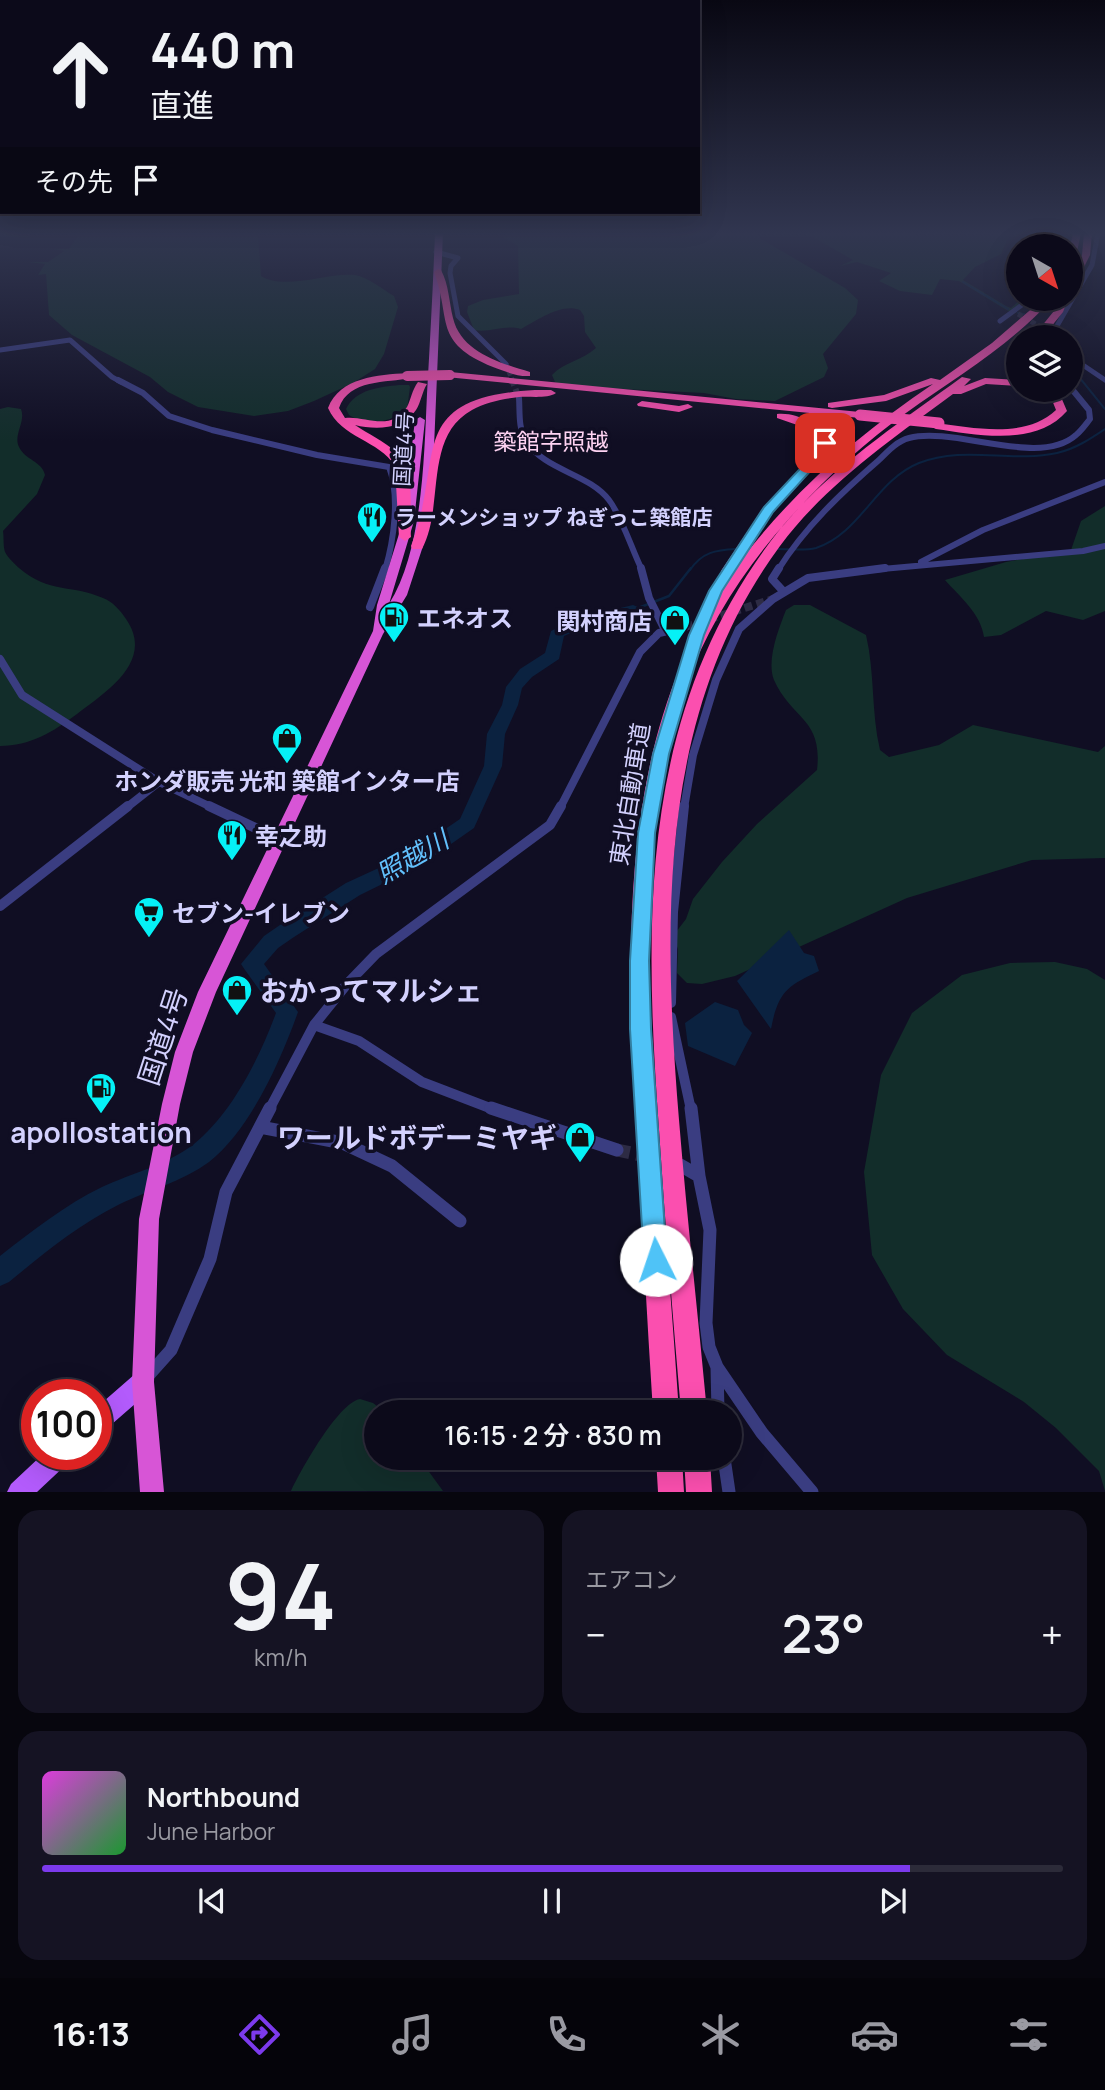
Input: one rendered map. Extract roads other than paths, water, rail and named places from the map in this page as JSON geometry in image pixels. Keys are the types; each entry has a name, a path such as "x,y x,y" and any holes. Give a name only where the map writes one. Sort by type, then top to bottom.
{"highway":[{"name":"国道4号","path":"377,634 389,571 405,537 416,472 427,303"},
{"name":"国道4号","path":"152,1492 143,1382 150,1210 159,1157 184,1052 207,992 279,839 336,725 377,634 401,595 417,546 428,471 436,303"},
{"path":"445,303 450,326 469,349 521,373 610,394 629,403 669,408 685,402 733,405 1009,432 1039,427 1056,419 1062,411 1058,402"},
{"name":"東北自動車道","path":"693,1400 661,1034 659,902 671,800 688,718 726,621 752,544 850,452 986,351 1032,312"},
{"name":"東北自動車道","path":"1035,325 1049,312"},
{"name":"東北自動車道","path":"665,1400 640,1029 639,961 641,898 653,795 671,713 700,635 744,566 775,544 833,480 1006,349"},
{"path":"405,537 401,467 397,460 384,446 338,420 334,413 334,405 351,387 374,380 450,377 701,405 843,405 886,398 925,384 986,351"},
{"path":"408,377 354,391 342,402 342,414 361,424 388,423 406,415 412,407 416,391 422,384"},
{"path":"934,402 985,381 1006,382"},
{"path":"417,546 427,523 437,445 452,418 485,401 504,396 544,392 610,394"},
{"path":"685,402 701,405"},
{"path":"937,425 999,428 1038,423 1049,417 1054,410 1051,402"},
{"path":"733,405 797,420 820,432 825,443 820,455 768,510 752,544"},
{"path":"670,1470 671,1492"},
{"path":"698,1470 699,1492"}],"main road":[{"path":"112,1409 143,1382"},
{"path":"19,1492 43,1470"}],"street":[{"path":"456,303 458,316 506,364"},
{"path":"1055,325 1069,303"},
{"path":"1000,321 1018,312"},
{"path":"0,350 70,340 112,377 143,393 169,416 212,430 317,455 389,467 393,475 389,571 370,607"},
{"path":"1083,366 1105,380"},
{"path":"519,398 520,424 526,441 546,460 591,484 610,501 644,575 649,598 665,630"},
{"path":"783,592 772,579 795,544 855,479 904,439 925,436 1038,448 1058,444 1075,435 1088,423 1090,413 1082,402"},
{"path":"916,565 983,530 1105,482"},
{"path":"813,1492 762,1433 717,1367 709,1347 706,1323 710,1230 699,1176 695,1128 671,1018 673,912 683,814 693,755 716,680 739,629 783,592 808,578 916,565 1083,551 1105,546"},
{"path":"389,571 409,571"},
{"path":"143,1382 172,1350 209,1259 226,1192 314,1026 376,954 550,825 640,652 653,637 665,630 685,627"},
{"path":"0,659 22,695 159,782 279,839"},
{"path":"0,906 159,782"},
{"path":"314,1026 359,1041 422,1082 536,1125 617,1150"},
{"path":"260,1127 343,1143 380,1160 392,1166 460,1221"},
{"path":"680,1165 699,1176"},
{"path":"717,1367 718,1400"},
{"path":"726,1470 729,1492"}],"water":[{"path":"789,930 804,953 814,956 819,971 799,981 781,998 771,1029 737,981"},
{"path":"715,1002 738,1010 744,1025 752,1033 735,1066 688,1046 685,1023"}],"waterway":[{"path":"997,303 1006,308"},
{"path":"1018,313 1024,314"},
{"path":"1083,382 1105,409"},
{"path":"778,549 811,549 831,541 845,531 891,481 919,463 953,455 1040,456 1057,453 1076,446 1105,429"},
{"path":"690,570 699,559 710,553 736,549"},
{"path":"633,610 669,596 691,568"},
{"name":"照越川","path":"0,1273 48,1235 87,1209 189,1161 213,1142 252,1088 287,1012 252,964 271,942 287,931 353,889 414,860 467,823 493,766 496,734 510,705 514,687 526,673 553,655 557,634 584,622 633,610"}],"tunnel":[{"path":"1018,314 1037,325"},
{"path":"506,364 513,382"},
{"path":"512,380 519,398"},
{"path":"685,627 773,599"},
{"path":"617,1150 650,1157"}],"place":[{"name":"ラーメンショップ ねぎっこ築館店","path":"372,544"},
{"name":"エネオス","path":"394,644"},
{"name":"関村商店","path":"675,647"},
{"name":"ホンダ販売 光和 築館インター店","path":"287,765"},
{"name":"幸之助","path":"232,862"},
{"name":"セブン-イレブン","path":"149,939"},
{"name":"おかってマルシェ","path":"237,1017"},
{"name":"apollostation","path":"101,1115"},
{"name":"ワールドボデーミヤギ","path":"580,1164"}],"district":[{"name":"築館字照越","path":"551,441"}]}
